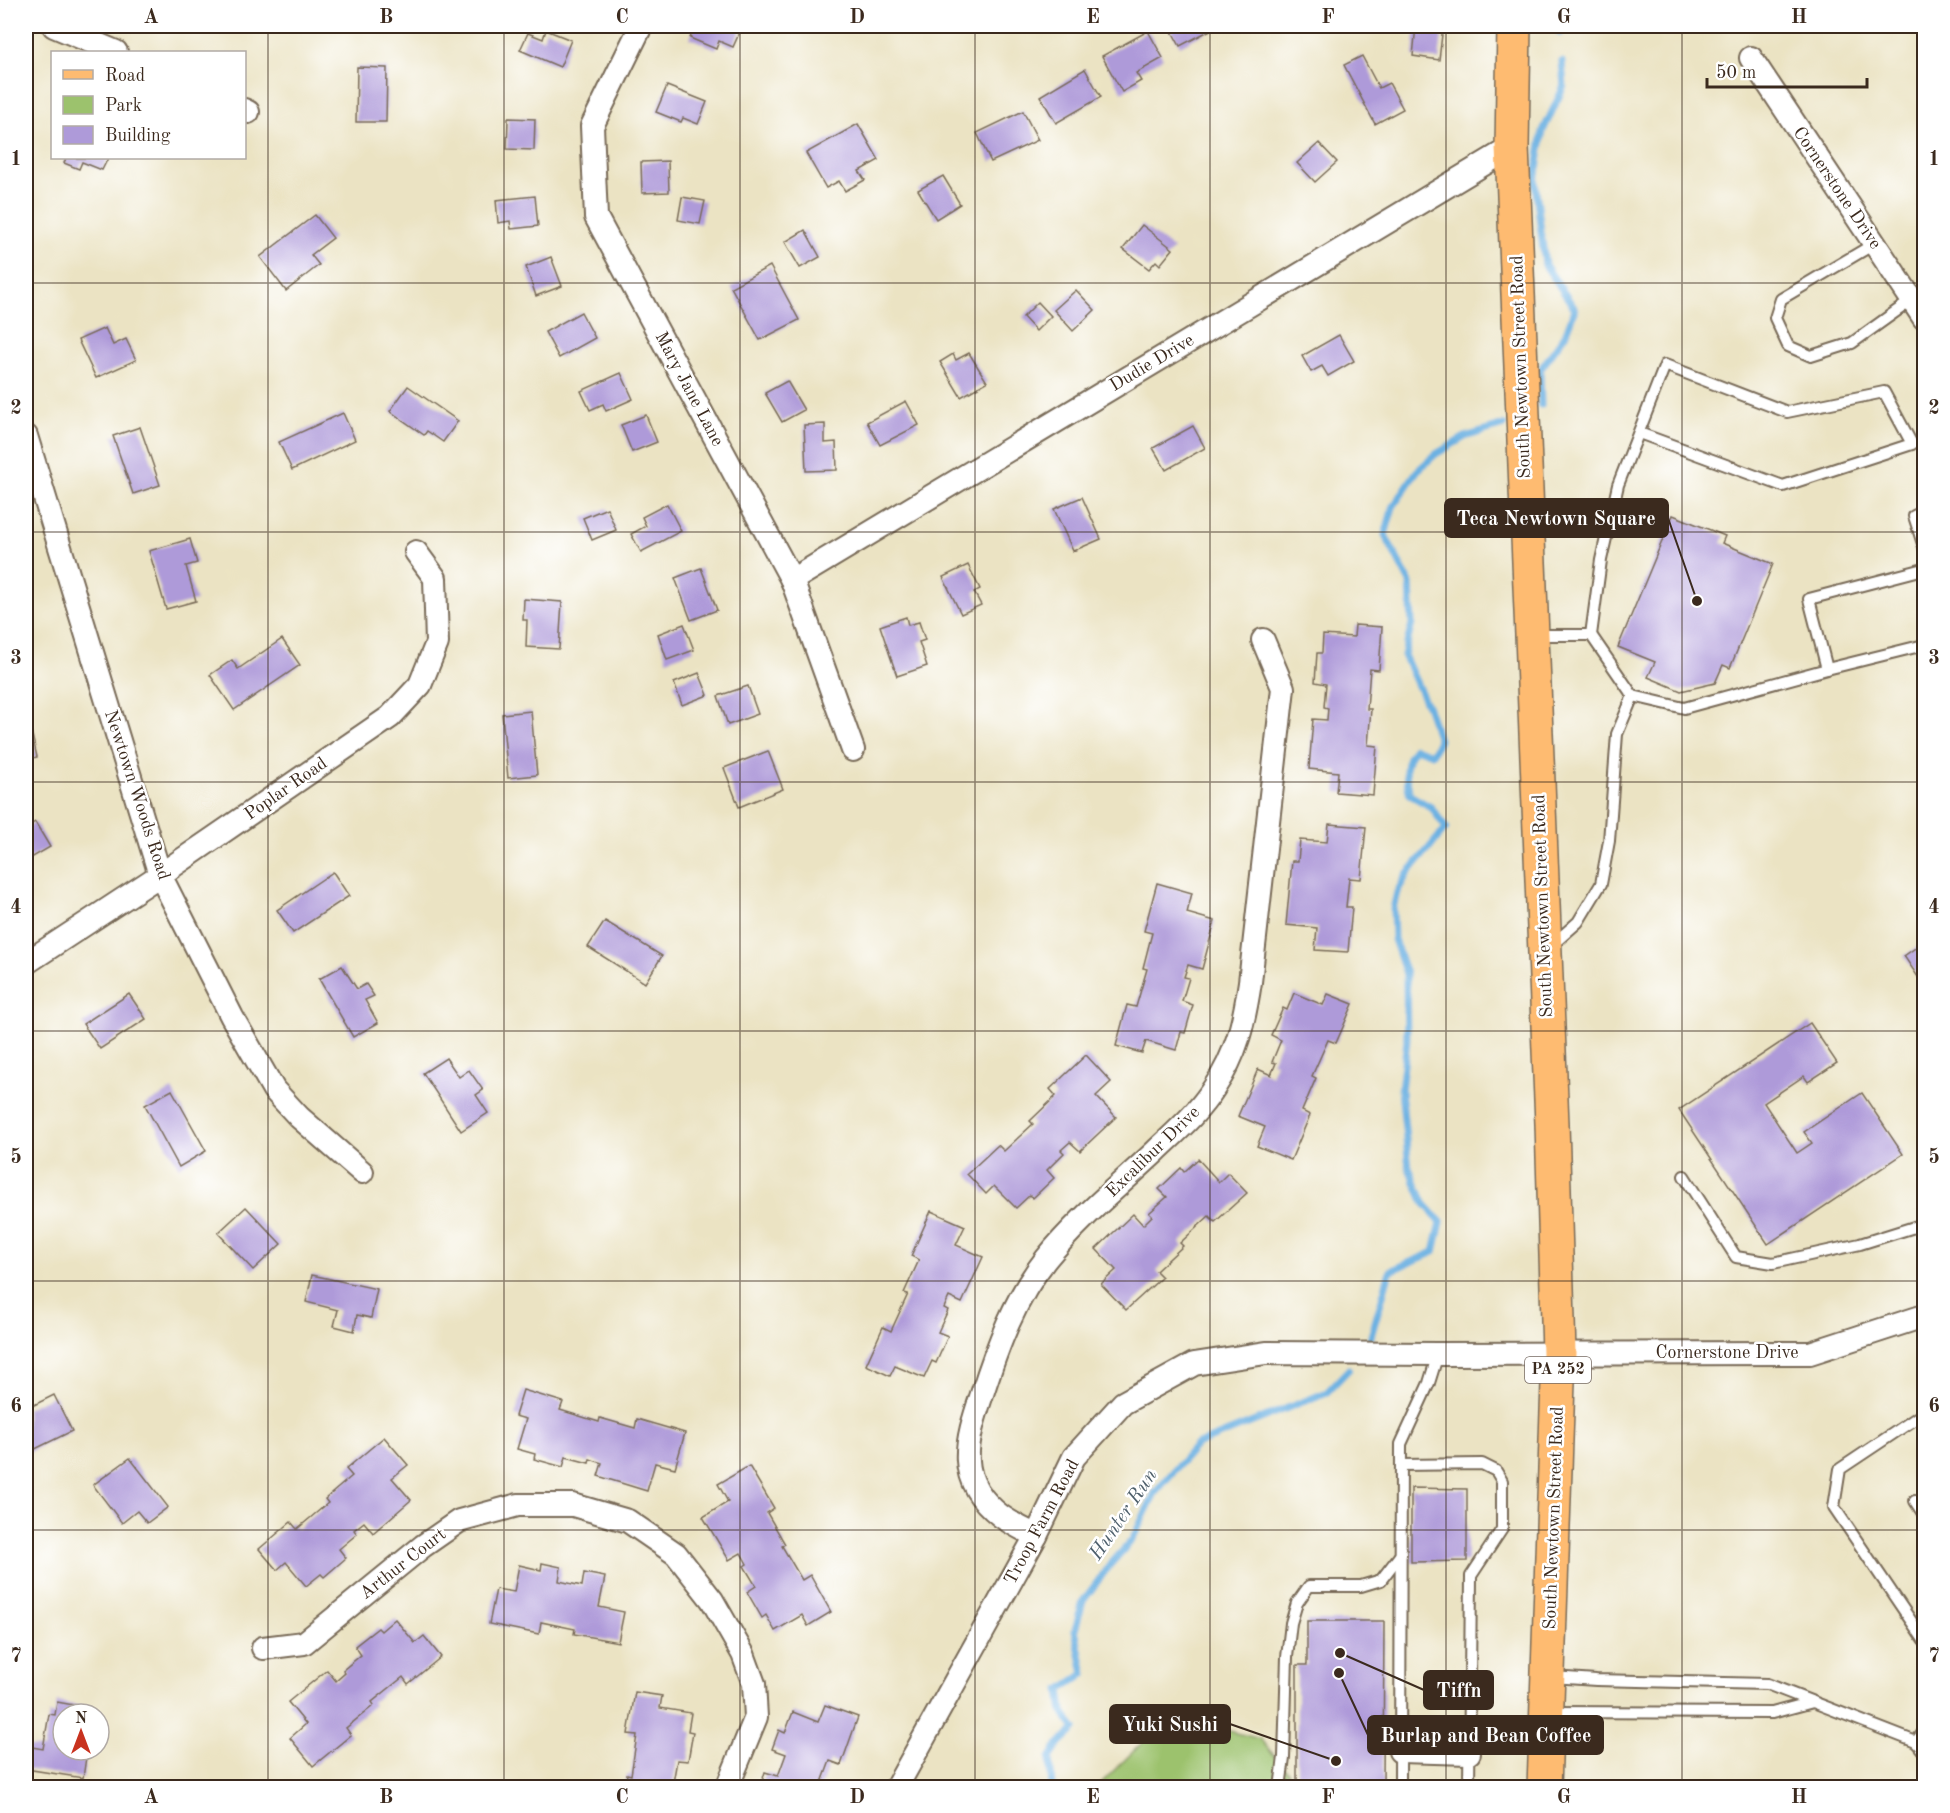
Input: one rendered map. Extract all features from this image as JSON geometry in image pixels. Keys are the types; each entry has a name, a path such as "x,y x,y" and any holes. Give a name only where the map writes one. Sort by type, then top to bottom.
{"main road":[{"name":"South Newtown Street Road","path":"1514,26 1512,147 1559,1353 1544,1788"}],"street":[{"path":"54,26 114,51"},
{"name":"Mary Jane Lane","path":"641,26 592,126 597,217 792,580 853,750"},
{"name":"Cornerstone Drive","path":"1751,58 1918,309"},
{"name":"Dudie Drive","path":"792,580 1512,147"},
{"name":"Newtown Woods Road","path":"26,436 160,875 232,1017 274,1090 299,1117 362,1172"},
{"name":"Poplar Road","path":"26,963 160,875 390,717 420,685 437,643 435,578 416,552"},
{"name":"Excalibur Drive","path":"1036,1536 1002,1516 982,1498 969,1477 968,1447 974,1418 1018,1302 1029,1281 1082,1220 1190,1119 1214,1089 1231,1060 1244,1022 1250,982 1283,688 1263,640"},
{"name":"Cornerstone Drive","path":"1559,1353 1810,1353 1924,1316"},
{"name":"Troop Farm Road","path":"896,1788 1036,1536 1074,1457 1123,1403 1194,1364 1266,1353 1559,1353"},
{"name":"Arthur Court","path":"263,1648 304,1643 423,1546 459,1521 518,1505 573,1506 628,1521 676,1554 712,1599 743,1654 754,1684 756,1717 727,1788"},
{"path":"1400,1751 1469,1753"}],"lane":[{"path":"1874,244 1781,299 1775,318 1788,346 1811,356 1852,343 1918,309"},
{"path":"1639,433 1783,486 1912,444 1884,392 1787,412 1665,365 1639,433 1616,495 1601,560 1591,635 1633,696 1683,708 1924,645"},
{"path":"1924,511 1914,516 1924,547"},
{"path":"1827,669 1809,599 1924,569"},
{"path":"1532,635 1591,635"},
{"path":"1545,952 1578,922 1601,884 1609,841 1617,734 1633,696"},
{"path":"1684,1176 1736,1257 1773,1263 1860,1244 1924,1224"},
{"path":"1400,1788 1401,1444 1429,1383 1438,1354"},
{"path":"1924,1413 1840,1469 1834,1507 1924,1640"},
{"path":"1401,1465 1482,1464 1496,1471 1502,1481 1502,1529 1472,1576 1469,1788"},
{"path":"1915,1501 1924,1515"},
{"path":"1280,1788 1284,1757 1287,1657 1291,1623 1297,1603 1309,1586 1361,1586 1381,1580 1401,1554"},
{"path":"1549,1677 1767,1684 1916,1743 1924,1752"},
{"path":"1547,1712 1772,1713 1814,1702"},
{"path":"1916,1743 1924,1731"}],"green space":[{"path":"1183,1719 1260,1739 1298,1784 1297,1788 1096,1788 1144,1741"}],"building":[{"path":"695,26 742,27 733,47 719,41 716,49 690,38"},
{"path":"1169,26 1218,26 1180,46"},
{"path":"1416,26 1443,26 1439,60 1413,56"},
{"path":"546,30 571,40 560,67 520,50 528,33 543,39"},
{"path":"1148,31 1163,58 1136,73 1141,81 1122,92 1102,56"},
{"path":"1362,56 1379,88 1389,83 1403,109 1375,124 1344,65"},
{"path":"357,67 387,68 386,122 356,122"},
{"path":"1085,69 1101,97 1056,123 1040,96"},
{"path":"667,86 707,102 698,124 683,118 681,122 656,112"},
{"path":"1023,111 1038,140 991,162 977,133"},
{"path":"508,118 535,119 534,150 507,149"},
{"path":"858,124 879,160 859,171 865,180 845,191 839,181 826,188 806,153"},
{"path":"1319,143 1337,162 1315,182 1297,163"},
{"path":"66,159 108,159 102,170 82,162 79,169 64,163"},
{"path":"668,161 669,192 642,193 641,162"},
{"path":"943,176 960,204 936,219 918,190"},
{"path":"535,196 538,226 511,229 510,221 498,223 496,200"},
{"path":"682,197 705,201 700,224 678,220"},
{"path":"315,215 333,238 311,255 319,265 286,291 260,257"},
{"path":"1142,225 1173,249 1160,265 1156,261 1149,269 1123,249"},
{"path":"805,230 820,257 800,268 785,242"},
{"path":"551,257 562,286 536,296 526,267"},
{"path":"770,266 799,320 760,340 731,287"},
{"path":"1076,290 1095,310 1073,331 1054,310"},
{"path":"1038,302 1051,316 1036,331 1023,317"},
{"path":"581,312 595,338 559,358 545,332"},
{"path":"105,328 113,345 126,339 136,360 96,378 78,340"},
{"path":"1339,335 1354,361 1328,376 1322,366 1311,372 1302,356"},
{"path":"969,353 987,382 961,397 940,362 953,354 956,360"},
{"path":"621,373 633,399 606,411 603,404 590,410 581,391"},
{"path":"787,381 804,410 782,422 765,393"},
{"path":"408,386 458,421 443,442 427,431 424,435 390,411"},
{"path":"906,401 919,425 880,445 867,422"},
{"path":"343,413 355,440 292,470 279,442"},
{"path":"646,415 657,442 632,452 621,425"},
{"path":"825,424 825,443 836,442 837,470 806,471 804,425"},
{"path":"1193,426 1205,448 1166,470 1153,448"},
{"path":"140,427 160,485 133,494 113,436"},
{"path":"1082,497 1101,539 1073,551 1054,509"},
{"path":"667,504 681,531 641,552 631,534 646,526 642,517"},
{"path":"607,508 616,530 592,540 583,518"},
{"path":"1673,515 1725,536 1722,543 1773,564 1730,668 1723,665 1715,683 1681,691 1648,677 1655,662 1618,647"},
{"path":"190,539 197,563 186,566 196,601 166,609 149,551"},
{"path":"968,565 980,589 974,592 981,605 961,614 943,577"},
{"path":"701,568 717,610 691,620 675,578"},
{"path":"524,599 562,602 559,649 526,647 527,620 523,620"},
{"path":"906,617 908,625 919,622 925,640 919,642 927,666 897,676 880,626"},
{"path":"684,624 694,650 667,660 658,634"},
{"path":"1355,625 1382,627 1379,670 1370,669 1367,709 1371,709 1368,745 1377,746 1373,795 1336,792 1338,772 1309,769 1313,719 1327,720 1328,708 1324,707 1326,684 1315,682 1317,653 1322,653 1323,635 1354,637"},
{"path":"282,639 300,665 234,710 210,675 232,660 238,669"},
{"path":"699,673 708,695 682,705 674,683"},
{"path":"748,686 758,714 728,725 718,696"},
{"path":"26,708 37,757 26,760"},
{"path":"531,711 537,775 508,778 502,714"},
{"path":"768,751 783,789 739,807 724,768"},
{"path":"35,822 50,847 26,861 26,828"},
{"path":"1329,824 1366,827 1361,879 1349,878 1346,907 1352,907 1348,952 1315,950 1317,928 1286,925 1292,861 1298,861 1300,840 1327,842"},
{"path":"333,872 349,896 293,933 277,910"},
{"path":"1157,883 1192,893 1187,913 1215,921 1202,969 1188,965 1184,977 1189,978 1182,1001 1193,1005 1185,1033 1181,1032 1176,1050 1146,1041 1142,1053 1116,1046 1127,1005 1136,1007 1147,969 1143,968 1152,933 1144,931"},
{"path":"605,921 662,956 645,983 588,947"},
{"path":"1924,942 1924,986 1904,956"},
{"path":"342,966 357,989 366,984 374,996 365,1000 378,1023 353,1037 319,979"},
{"path":"1294,993 1323,1005 1328,994 1353,1004 1336,1043 1328,1040 1312,1076 1316,1078 1302,1111 1310,1115 1291,1160 1257,1146 1265,1127 1238,1116 1258,1069 1271,1075 1276,1063 1272,1062 1281,1040 1271,1035 1283,1008 1287,1010"},
{"path":"129,994 146,1019 100,1049 83,1024"},
{"path":"1810,1023 1837,1063 1808,1082 1804,1076 1764,1103 1797,1153 1812,1143 1804,1132 1862,1093 1903,1154 1768,1244 1679,1110"},
{"path":"1086,1055 1111,1082 1096,1096 1116,1117 1080,1151 1070,1142 1061,1150 1064,1153 1047,1170 1054,1178 1033,1198 1030,1195 1016,1208 994,1186 986,1194 967,1174 998,1145 1004,1151 1033,1124 1030,1121 1056,1096 1050,1089"},
{"path":"446,1058 459,1077 469,1070 483,1090 476,1095 488,1113 461,1131 423,1073"},
{"path":"172,1090 206,1151 179,1167 145,1105"},
{"path":"1198,1159 1219,1182 1228,1173 1247,1193 1215,1222 1209,1216 1180,1243 1183,1246 1156,1271 1162,1277 1126,1310 1101,1284 1116,1270 1096,1249 1133,1214 1143,1225 1152,1216 1149,1213 1167,1197 1159,1189 1181,1168 1184,1172"},
{"path":"246,1207 281,1244 253,1270 218,1233"},
{"path":"931,1211 965,1226 956,1245 983,1257 962,1303 949,1297 944,1308 948,1310 938,1332 948,1336 936,1363 932,1361 924,1378 895,1366 890,1376 866,1365 883,1327 891,1331 908,1294 904,1293 919,1260 911,1256"},
{"path":"312,1275 377,1289 371,1318 357,1315 354,1331 334,1326 338,1310 306,1302"},
{"path":"523,1390 563,1402 560,1410 599,1422 600,1418 635,1428 637,1419 685,1433 675,1468 655,1463 647,1491 598,1476 602,1463 590,1459 589,1463 566,1457 563,1467 534,1459 535,1454 517,1449 526,1419 515,1416"},
{"path":"54,1395 72,1431 27,1453 26,1409"},
{"path":"384,1437 408,1465 392,1478 411,1500 373,1533 364,1522 354,1530 357,1534 339,1549 346,1558 324,1577 321,1574 306,1586 286,1562 277,1570 259,1549 291,1522 297,1529 328,1503 325,1499 352,1476 346,1469"},
{"path":"130,1458 168,1507 147,1523 137,1511 122,1523 93,1485"},
{"path":"749,1466 774,1508 767,1513 785,1544 782,1546 802,1580 810,1575 831,1612 808,1626 802,1615 775,1631 766,1615 762,1618 747,1592 756,1586 744,1566 747,1564 741,1553 729,1560 703,1517 728,1502 718,1484"},
{"path":"1411,1488 1467,1489 1467,1561 1411,1562"},
{"path":"542,1563 561,1567 559,1581 582,1586 584,1573 605,1577 599,1607 624,1612 618,1642 574,1634 575,1629 541,1622 539,1634 489,1624 496,1589 514,1592 519,1565 541,1570"},
{"path":"395,1619 415,1643 424,1636 441,1657 408,1684 403,1677 372,1702 374,1705 346,1728 351,1735 313,1766 290,1738 306,1724 288,1702 327,1670 336,1681 345,1673 343,1670 361,1655 355,1646 378,1628 381,1631"},
{"path":"1307,1621 1384,1621 1383,1788 1297,1788 1297,1665 1307,1665"},
{"path":"635,1692 662,1696 660,1708 691,1713 688,1731 693,1732 688,1761 677,1760 673,1783 669,1783 668,1788 625,1788 627,1774 631,1775 637,1735 628,1734"},
{"path":"825,1705 858,1717 841,1765 830,1761 820,1788 760,1788 765,1772 778,1776 786,1754 772,1749 779,1730 785,1733 793,1712 818,1722"},
{"path":"49,1714 51,1714 51,1762 85,1762 83,1778 26,1769 26,1746 43,1749"}],"waterway":[{"path":"1560,26 1560,33"},
{"path":"1541,405 1540,370 1565,335 1575,309 1545,265 1535,181 1543,131 1564,86 1562,62"},
{"path":"1367,1350 1390,1271 1434,1252 1441,1222 1424,1203 1409,1168 1401,1090 1407,1040 1406,974 1394,939 1393,909 1397,892 1408,873 1446,828 1431,807 1410,795 1406,776 1408,759 1415,748 1432,754 1439,740 1428,708 1404,655 1412,624 1410,583 1385,535 1393,507 1417,471 1436,454 1465,437 1504,425"},
{"name":"Hunter Run","path":"1052,1788 1050,1758 1060,1743 1075,1729 1063,1712 1060,1690 1084,1674 1075,1630 1083,1601 1132,1540 1155,1493 1196,1445 1327,1392 1349,1369"}],"place":[{"name":"Teca Newtown Square","path":"1697,601"},
{"name":"Tiffn","path":"1340,1653"},
{"name":"Burlap and Bean Coffee","path":"1339,1673"},
{"name":"Yuki Sushi","path":"1336,1761"}]}
